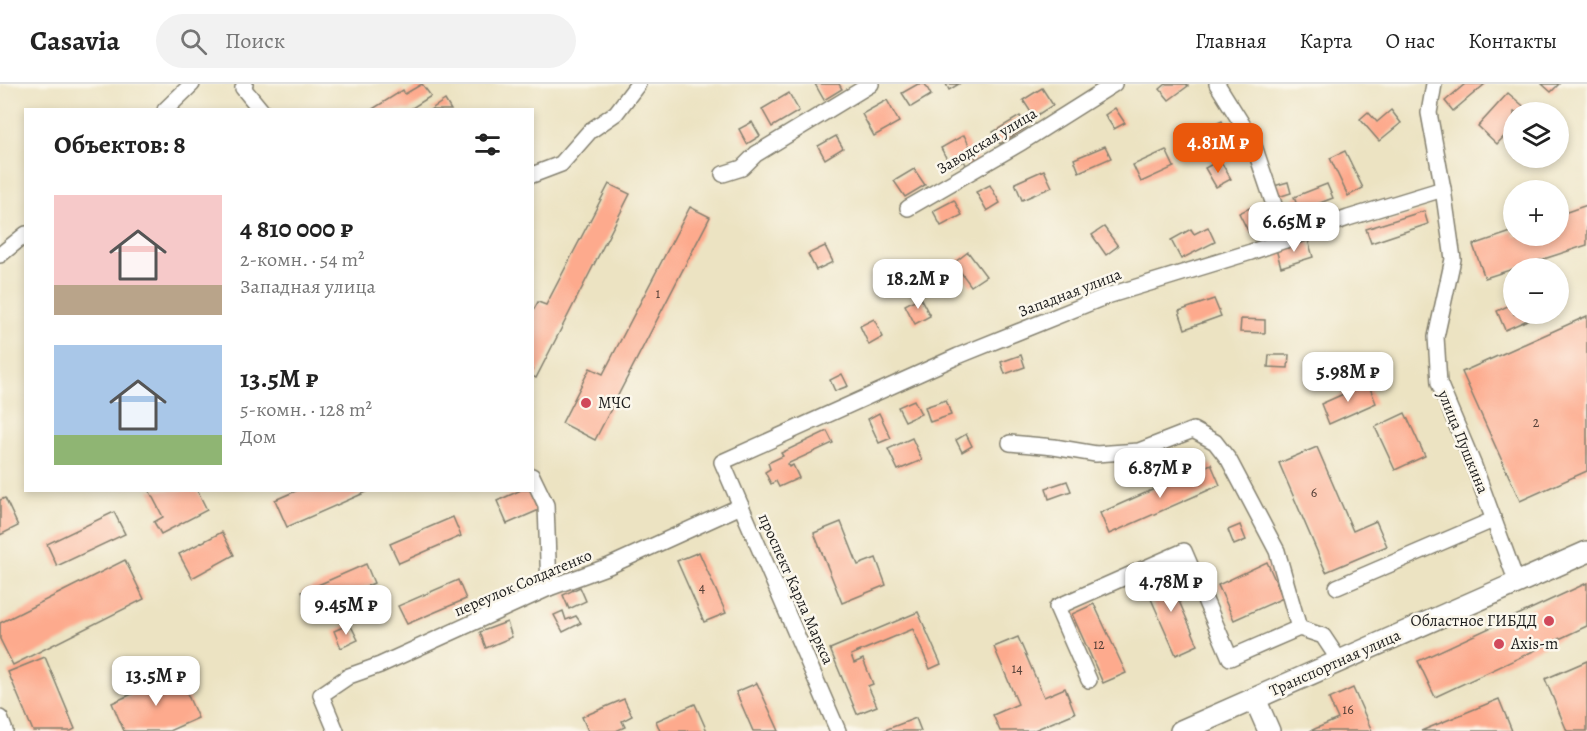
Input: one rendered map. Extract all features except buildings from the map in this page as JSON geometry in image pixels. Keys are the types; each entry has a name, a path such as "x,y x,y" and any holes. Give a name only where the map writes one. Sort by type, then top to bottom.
{"main road":[{"name":"Транспортная улица","path":"1181,731 1587,552"},
{"path":"1255,699 1269,731"}],"street":[{"path":"167,108 192,84"},
{"path":"246,84 243,88 259,108"},
{"path":"534,174 561,164 590,131 616,113 638,84"},
{"path":"723,174 742,168 756,154 871,84"},
{"name":"Заводская улица","path":"908,208 1022,142 1114,84"},
{"path":"1217,84 1252,140 1286,240"},
{"name":"улица Пушкина","path":"1434,84 1429,113 1453,259 1436,337 1439,383 1474,466 1517,583"},
{"name":"Западная улица","path":"722,462 958,356 1107,296 1443,189"},
{"path":"0,255 24,236"},
{"path":"1010,443 1096,454 1139,451 1193,430 1215,442 1229,460 1277,551 1299,628"},
{"name":"проспект Карла Маркса","path":"722,462 838,731"},
{"path":"534,480 546,505 549,588"},
{"name":"переулок Солдатенко","path":"336,731 321,695 349,676 380,665 549,588 609,566 741,506"},
{"path":"1337,587 1493,520"},
{"path":"1089,680 1057,607 1184,551 1230,658 1299,628 1323,636 1339,660"},
{"path":"0,718 5,731"}],"place":[{"name":"МЧС","path":"586,403"},
{"name":"Областное ГИБДД","path":"1549,621"},
{"name":"Axis-m","path":"1499,644"}]}
